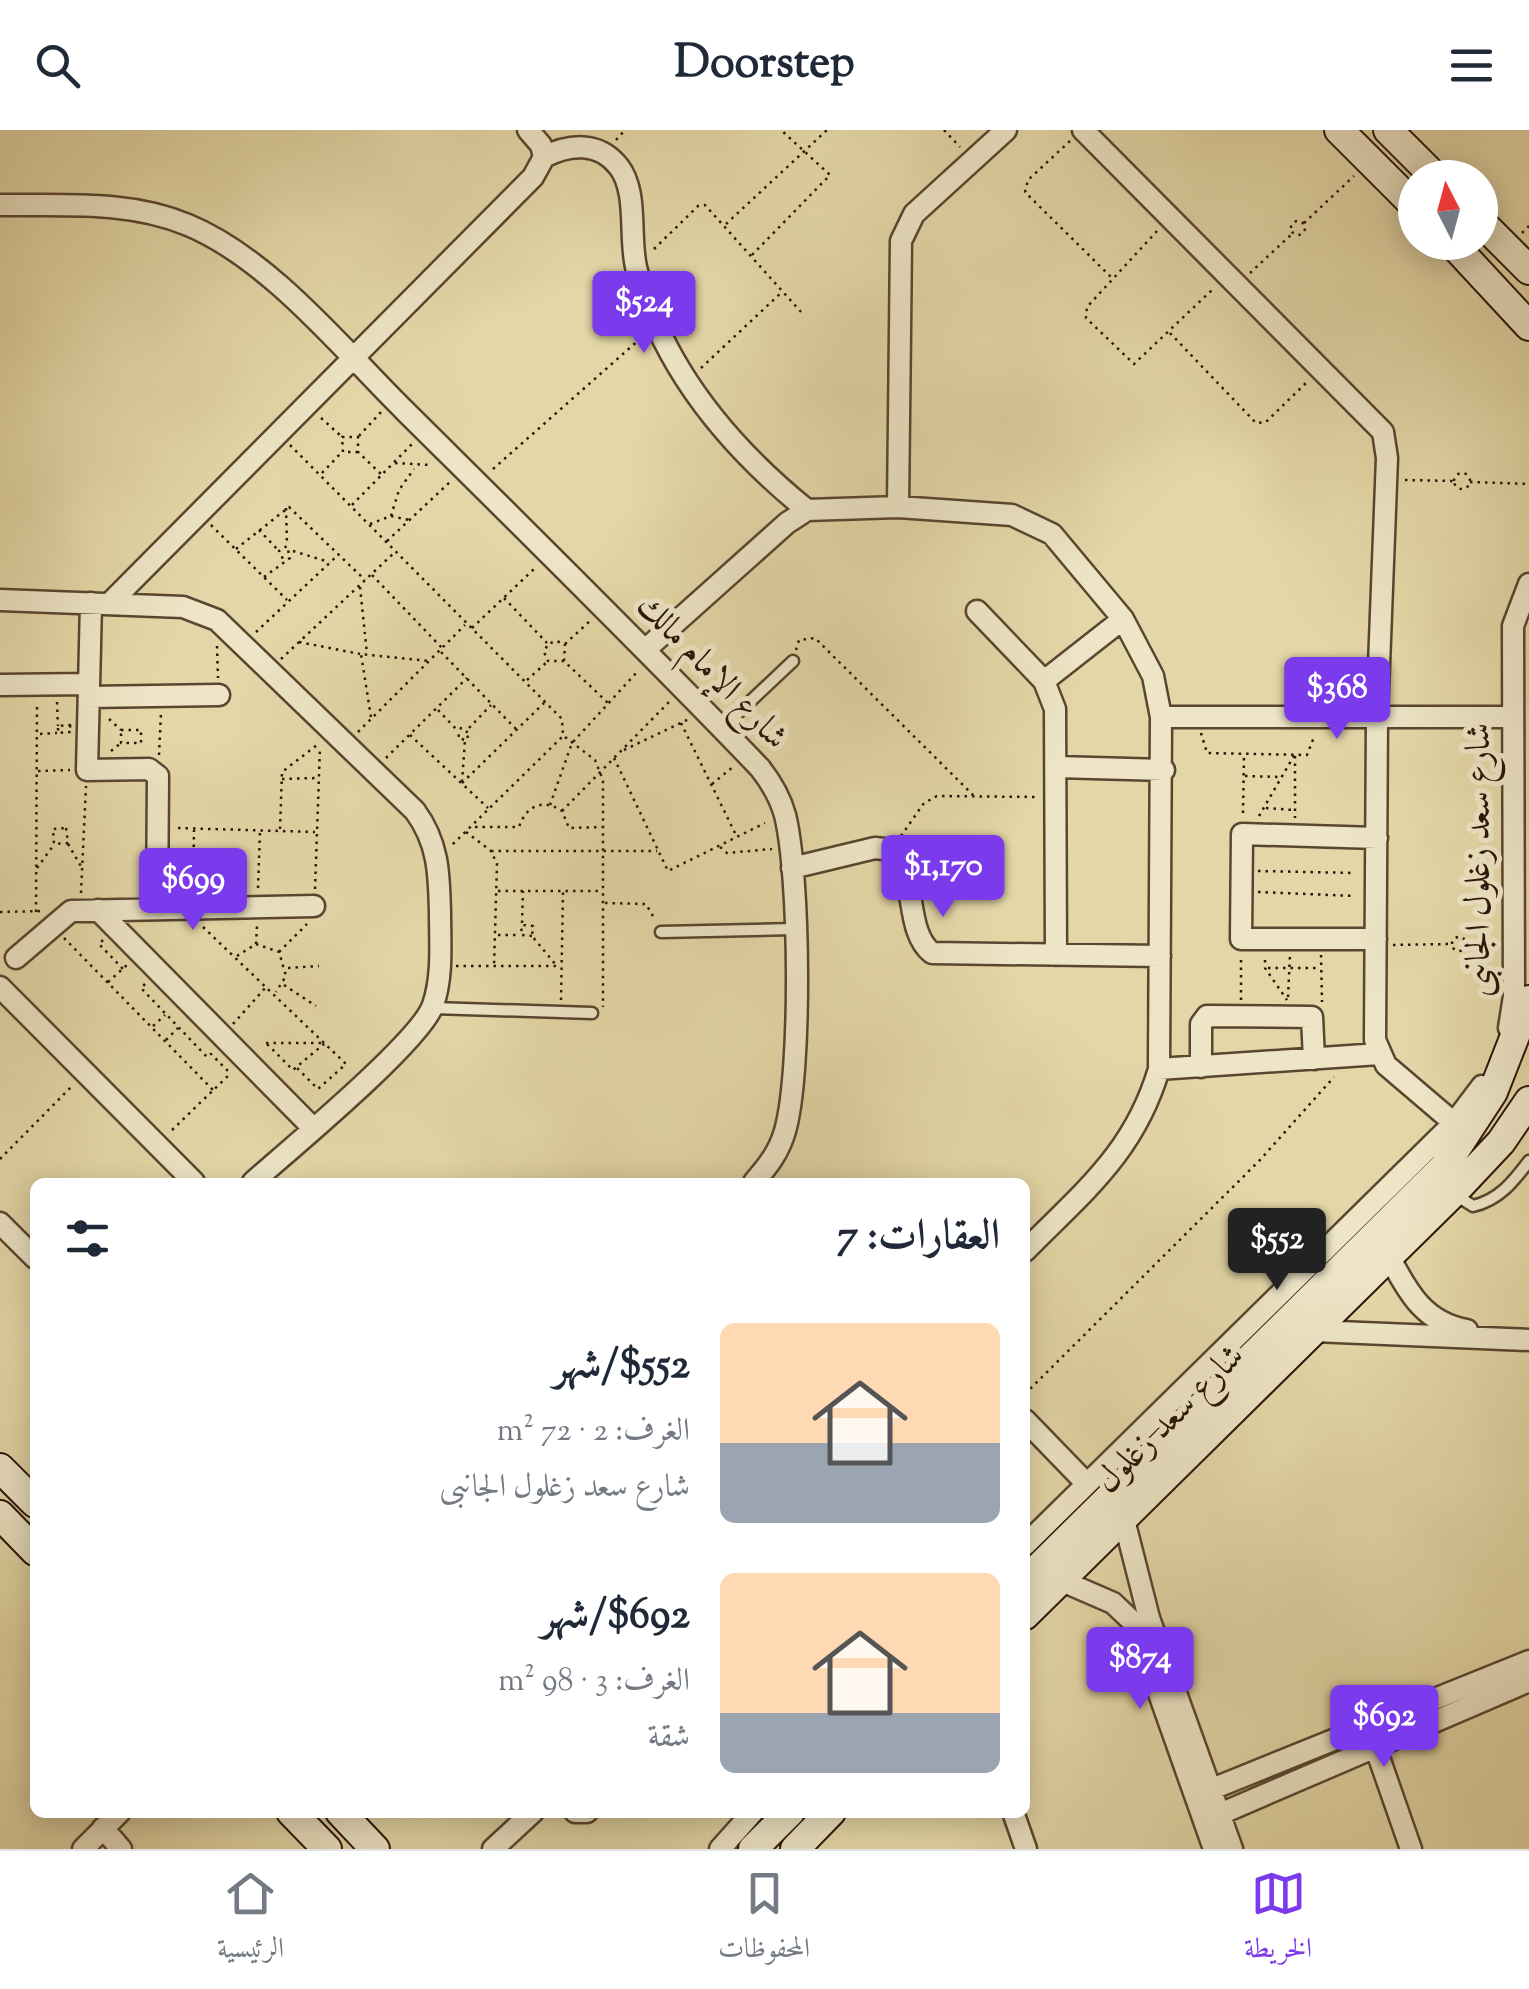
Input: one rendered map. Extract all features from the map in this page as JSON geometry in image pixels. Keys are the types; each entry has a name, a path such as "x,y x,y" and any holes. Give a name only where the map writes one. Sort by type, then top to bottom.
{"main road":[{"path":"1339,130 1398,189"},
{"path":"1388,130 1418,160"},
{"path":"1493,285 1525,266 1498,240"},
{"path":"1469,260 1529,326"},
{"name":"شارع سعد زغلول","path":"1030,1610 1124,1520 1207,1419 1444,1167 1493,1092 1529,1000"},
{"name":"شارع سعد زغلول","path":"1030,1577 1207,1419 1314,1331 1454,1194 1501,1142 1529,1100"},
{"path":"0,1468 30,1499"},
{"path":"0,1515 30,1546"},
{"path":"297,1818 328,1849"},
{"path":"346,1818 376,1849"},
{"path":"753,1849 784,1818"},
{"path":"794,1849 825,1818"}],"street":[{"path":"528,130 541,145 544,157"},
{"path":"898,507 901,242 914,214 1006,130"},
{"path":"1083,130 1380,427 1386,443 1375,1026 1386,1065 1454,1123"},
{"path":"156,909 158,776 149,768 87,770 89,690 100,604 199,514 533,177 544,157 562,148 584,146 603,153 619,167 628,186 636,268 656,324 686,381 740,451 807,510"},
{"name":"شارع الإمام مالك","path":"0,205 119,207 186,224 247,259 353,358 722,728 770,782 784,814 791,858 790,1112 776,1156 757,1178"},
{"path":"648,654 787,522 807,510 898,507 1026,519 1052,534 1123,619 1153,676 1161,717 1164,770 1159,1070 1148,1108 1128,1143 1030,1245"},
{"name":"شارع سعد زغلول الجانبى","path":"1030,1540 1454,1123 1502,1052 1514,996 1514,626 1529,584"},
{"path":"0,600 183,607 217,620 416,811 438,860 440,966 433,1008 409,1039 258,1178"},
{"path":"976,611 1044,681 1055,710 1056,954"},
{"path":"1044,681 1123,619"},
{"path":"0,685 47,685 162,696 218,695"},
{"path":"1161,717 1513,717"},
{"path":"1057,768 1164,770"},
{"path":"1376,942 1241,938 1245,834 1377,838"},
{"path":"791,858 876,848 892,850 902,864 928,951 1160,956"},
{"path":"16,958 52,927 86,916 156,909 314,906"},
{"path":"86,916 130,962 191,1004 222,1036 237,1066 313,1128"},
{"path":"0,987 190,1178"},
{"path":"1201,1066 1202,1018 1312,1017 1314,1059"},
{"path":"1159,1070 1380,1054"},
{"path":"0,1223 30,1253"},
{"path":"1390,1258 1415,1302 1444,1324 1529,1332"},
{"path":"1314,1331 1529,1340"},
{"path":"1030,1425 1087,1484"},
{"path":"1124,1520 1148,1618 1232,1849"},
{"path":"1060,1580 1113,1602 1134,1624 1214,1849"},
{"path":"1212,1789 1529,1661"},
{"path":"1220,1814 1529,1680"},
{"path":"1375,1746 1411,1849"},
{"path":"82,1849 114,1818"},
{"path":"493,1849 527,1818"},
{"path":"720,1849 748,1818"},
{"path":"1015,1818 1026,1849"},
{"path":"104,1828 121,1849"}],"lane":[{"path":"722,728 793,661"},
{"path":"661,932 793,929"},
{"path":"433,1008 592,1013"},
{"path":"1454,1194 1473,1206 1484,1204 1511,1184 1529,1161"}],"path":[{"path":"752,255 828,180 827,172 781,130"},
{"path":"818,130 819,138"},
{"path":"725,225 827,130"},
{"path":"944,130 974,160"},
{"path":"1083,130 1028,180 1025,192 1113,279"},
{"path":"1170,216 1084,313 1129,362 1139,362 1169,332 1293,233 1303,234 1304,223 1370,161"},
{"path":"636,268 698,206 712,209 801,312"},
{"path":"1293,233 1293,223 1304,223"},
{"path":"686,381 784,291"},
{"path":"386,542 464,470 656,324"},
{"path":"1169,332 1256,423 1266,422 1322,368"},
{"path":"358,452 358,437 393,399"},
{"path":"306,405 342,437 358,437"},
{"path":"351,506 425,431"},
{"path":"279,433 562,719 564,736 602,770 605,1004 592,1013"},
{"path":"321,474 342,452 342,437"},
{"path":"342,452 358,452 382,475"},
{"path":"394,463 464,470"},
{"path":"391,516 399,490 416,466"},
{"path":"1454,482 1462,474 1470,482 1529,484"},
{"path":"1387,479 1454,482 1462,490 1470,482"},
{"path":"236,550 286,508 296,510 365,580"},
{"path":"286,508 287,546 330,562"},
{"path":"199,514 288,602"},
{"path":"368,524 391,516 409,520"},
{"path":"259,529 283,559"},
{"path":"279,551 287,546"},
{"path":"264,578 283,559 290,558 292,551"},
{"path":"270,670 395,552"},
{"path":"243,645 339,554"},
{"path":"471,629 549,554"},
{"path":"371,574 516,730"},
{"path":"360,585 371,719"},
{"path":"504,598 548,644"},
{"path":"564,660 565,644 603,608"},
{"path":"217,620 218,695"},
{"path":"346,744 466,624"},
{"path":"793,661 799,640 815,638 973,795"},
{"path":"300,642 364,655 429,661"},
{"path":"548,661 544,652 548,644 565,644"},
{"path":"550,805 572,743 648,654"},
{"path":"525,682 548,661 564,660 608,703"},
{"path":"374,770 467,678"},
{"path":"47,685 58,733"},
{"path":"36,912 36,734 47,685"},
{"path":"562,812 682,689"},
{"path":"158,776 162,696"},
{"path":"462,783 545,702"},
{"path":"462,783 468,730 492,704"},
{"path":"436,708 458,731 458,738 465,740"},
{"path":"618,753 705,712"},
{"path":"1200,717 1203,751 1244,754 1311,753 1315,717"},
{"path":"682,723 736,837"},
{"path":"36,734 71,732 70,724 58,726"},
{"path":"121,730 141,730 141,743 121,742 121,730"},
{"path":"458,731 468,730"},
{"path":"410,734 489,809"},
{"path":"438,860 564,736"},
{"path":"279,952 312,919 320,742 282,772 280,831"},
{"path":"1244,754 1245,834"},
{"path":"1245,834 1295,754"},
{"path":"1295,754 1295,836"},
{"path":"711,784 748,755"},
{"path":"614,758 668,871 784,814"},
{"path":"36,771 87,770 82,868 86,916 104,940 99,944 130,962 179,1028 237,1066 157,1146"},
{"path":"1243,776 1282,777"},
{"path":"282,779 319,778"},
{"path":"892,850 924,803 937,796 1057,797"},
{"path":"472,826 519,827 530,808 550,805 562,812 569,828 604,827"},
{"path":"1263,808 1295,810"},
{"path":"157,827 317,832"},
{"path":"36,869 54,844 52,830 66,828 68,843 82,868"},
{"path":"194,828 189,908 346,1064 318,1089 296,1067"},
{"path":"256,944 260,830"},
{"path":"466,832 492,851 658,851"},
{"path":"54,844 68,843"},
{"path":"720,846 724,853 791,858"},
{"path":"492,851 496,890 494,966"},
{"path":"1242,881 1377,874"},
{"path":"1242,881 1376,897"},
{"path":"496,890 603,891"},
{"path":"521,935 523,891"},
{"path":"561,1012 562,892"},
{"path":"604,904 646,904 661,932"},
{"path":"0,912 86,916"},
{"path":"522,925 532,926 532,936 559,966"},
{"path":"52,927 213,1090"},
{"path":"495,936 532,936"},
{"path":"1376,942 1452,944 1460,937 1466,944"},
{"path":"1241,938 1241,1016"},
{"path":"1264,939 1265,968 1288,1001 1290,939"},
{"path":"1312,1017 1322,1017 1321,939"},
{"path":"236,957 256,944"},
{"path":"256,944 279,952 286,968 275,993"},
{"path":"1452,944 1458,951 1466,944 1514,946"},
{"path":"108,983 130,962"},
{"path":"286,968 319,966"},
{"path":"440,966 559,966"},
{"path":"1265,968 1321,968"},
{"path":"282,984 316,1006"},
{"path":"222,1036 267,986"},
{"path":"152,1027 166,1014 191,1004"},
{"path":"164,1041 179,1028 191,1004"},
{"path":"266,1043 325,1043 293,1070 266,1043"},
{"path":"1030,1389 1260,1160 1350,1056"},
{"path":"0,1160 85,1073"}]}
